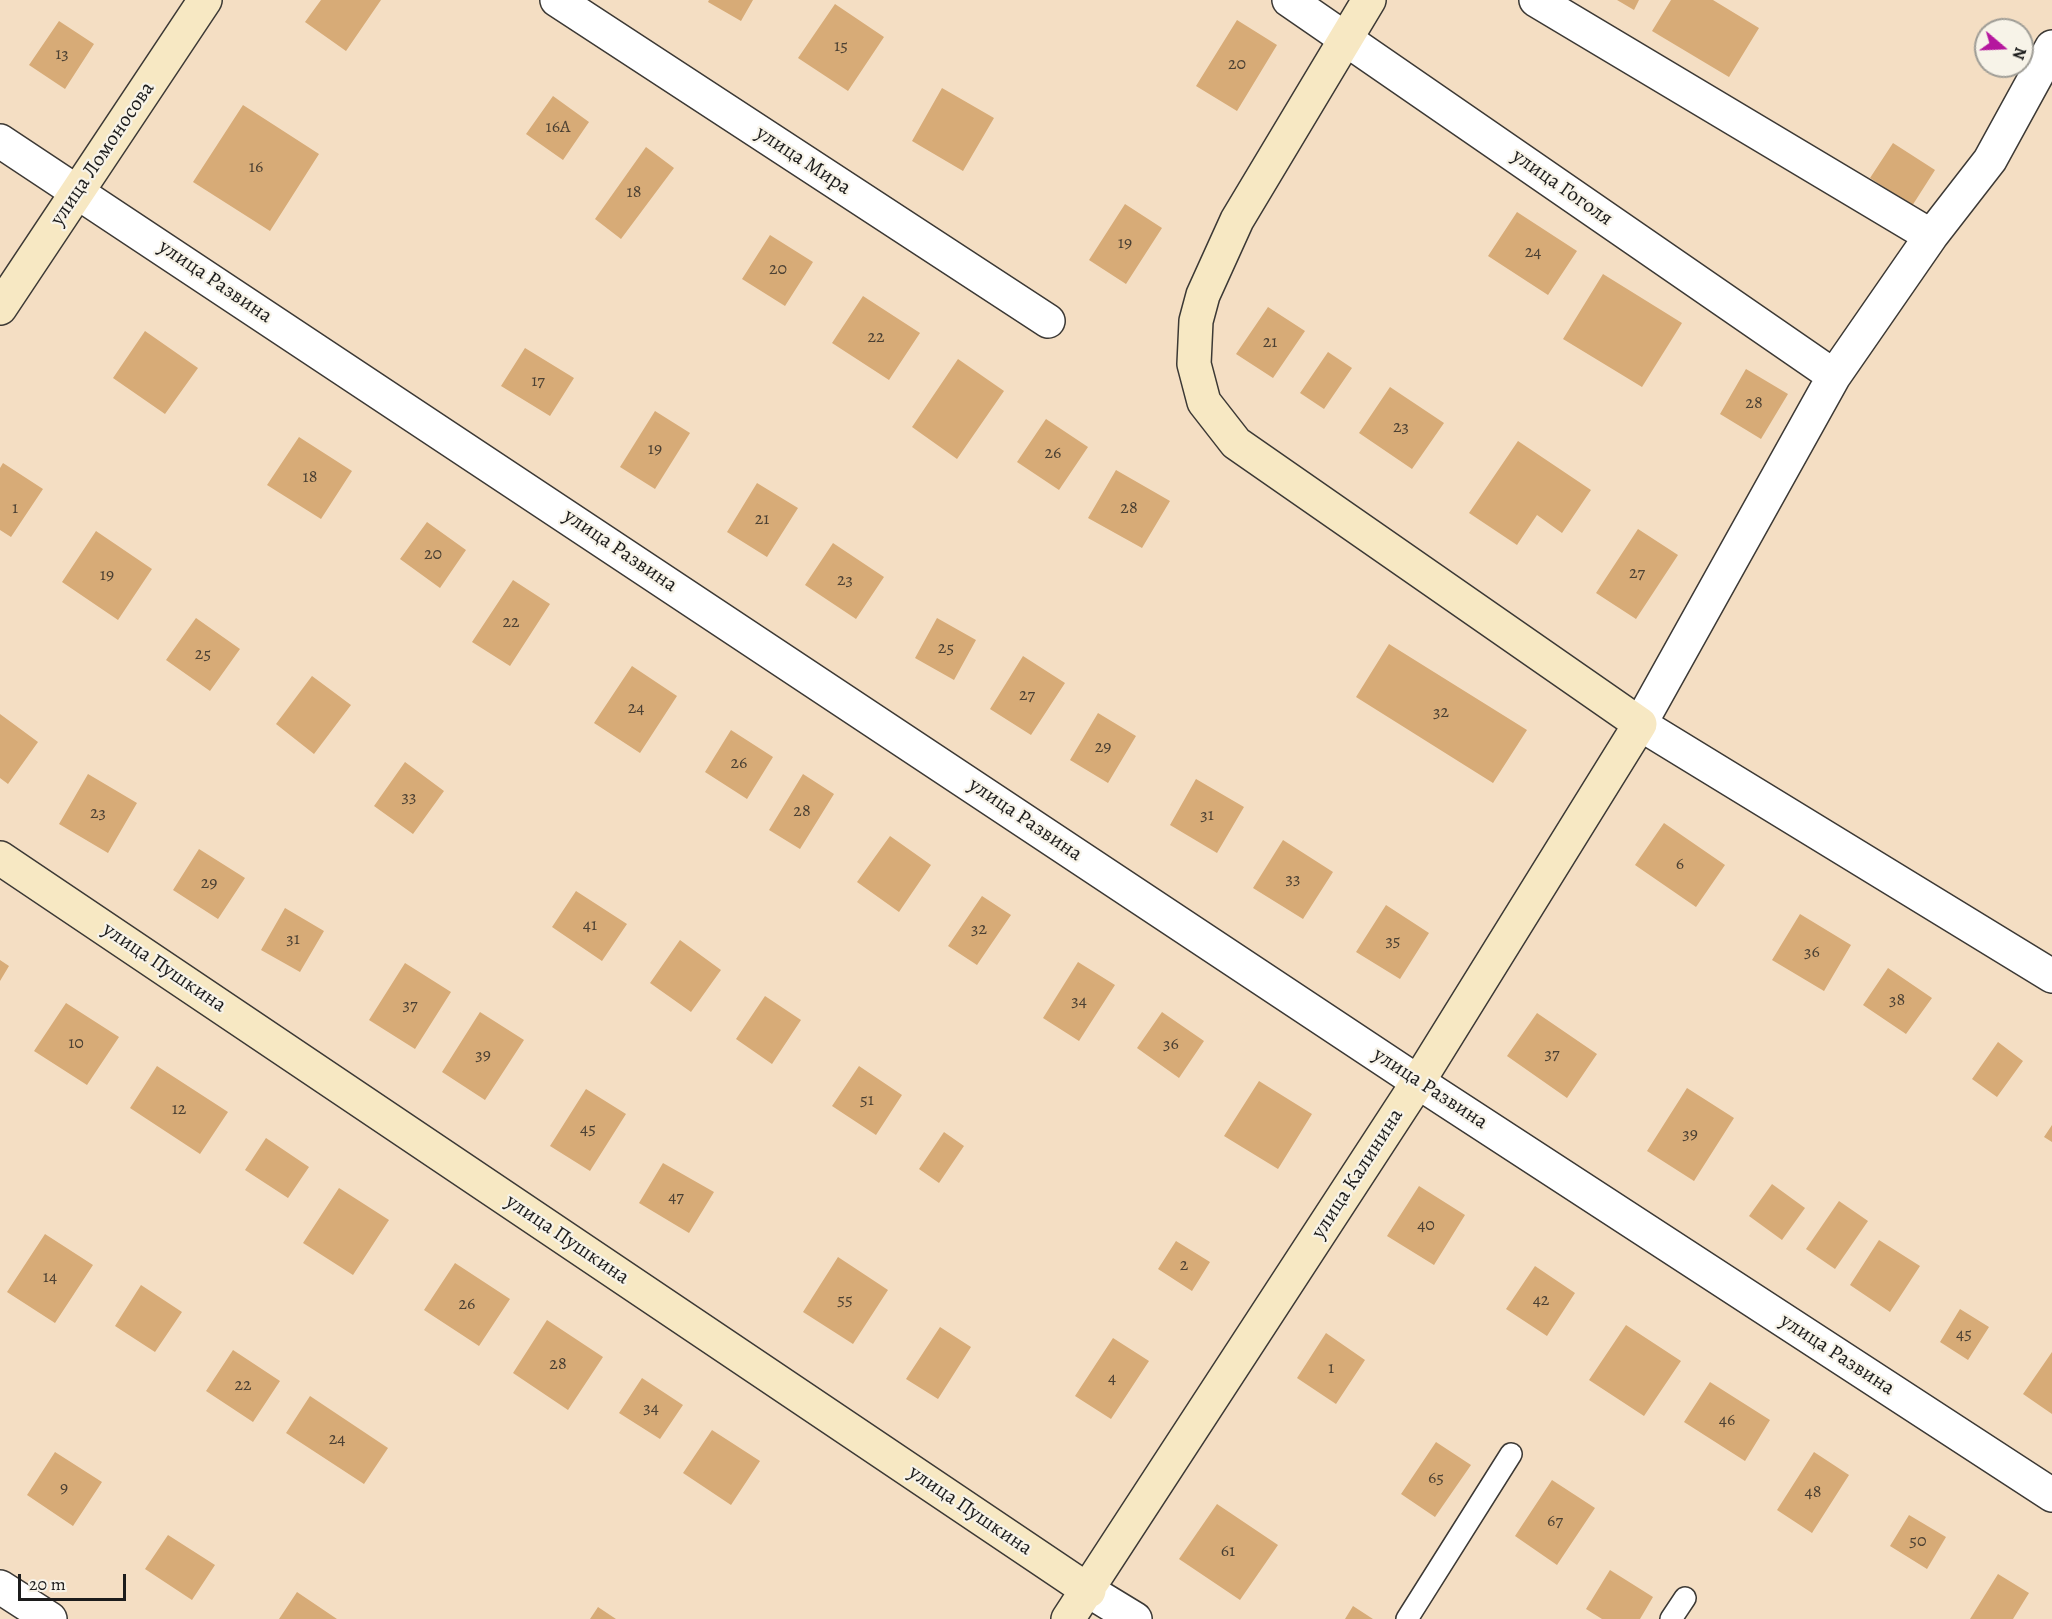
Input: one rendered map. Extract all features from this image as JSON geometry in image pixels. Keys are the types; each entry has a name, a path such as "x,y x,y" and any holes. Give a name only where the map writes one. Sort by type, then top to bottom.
{"street":[{"name":"улица Ломоносова","path":"0,308 205,0"},
{"name":"улица Мира","path":"557,0 1048,321"},
{"name":"улица Гоголя","path":"1289,0 1834,376"},
{"path":"1369,0 1237,219 1203,295 1196,321 1194,364 1204,402 1236,443 1640,724 2045,961"},
{"path":"1536,0 1930,236"},
{"path":"1640,724 1834,376 1930,236 1990,160 2052,47"},
{"name":"улица Развина","path":"0,141 1418,1082 2052,1495"},
{"name":"улица Калинина","path":"1068,1619 1418,1082 1640,724"},
{"name":"улица Пушкина","path":"0,858 1135,1619"},
{"path":"0,1587 50,1619"}],"lane":[{"path":"1407,1619 1511,1454"},
{"path":"1671,1619 1685,1598"}],"building":[{"path":"321,0 381,0 346,51 305,22"},
{"path":"709,0 753,0 741,21 708,2"},
{"path":"1617,0 1639,0 1634,10"},
{"path":"1671,0 1713,0 1759,28 1729,77 1652,31"},
{"path":"835,4 884,37 848,91 798,58"},
{"path":"1237,20 1277,45 1237,111 1196,86"},
{"path":"59,21 94,44 65,89 29,65"},
{"path":"942,88 994,118 963,171 912,141"},
{"path":"553,96 589,122 563,160 526,134"},
{"path":"243,105 319,154 270,231 193,182"},
{"path":"1893,143 1935,170 1912,206 1870,178"},
{"path":"646,147 674,168 621,239 595,219"},
{"path":"1125,204 1162,228 1126,284 1089,260"},
{"path":"1517,212 1577,251 1548,295 1488,256"},
{"path":"770,235 813,262 785,306 742,279"},
{"path":"1603,274 1682,323 1642,387 1563,339"},
{"path":"863,296 920,333 889,380 832,343"},
{"path":"1268,307 1305,331 1273,378 1236,354"},
{"path":"145,331 198,368 165,414 113,378"},
{"path":"525,348 574,378 550,416 501,386"},
{"path":"1328,352 1352,368 1324,409 1300,393"},
{"path":"958,359 1004,391 957,459 912,427"},
{"path":"1746,369 1788,394 1761,439 1720,414"},
{"path":"1390,387 1444,423 1412,469 1359,433"},
{"path":"655,411 690,433 655,489 620,467"},
{"path":"1046,419 1088,447 1059,490 1017,462"},
{"path":"299,437 352,471 321,519 267,485"},
{"path":"1518,441 1591,490 1562,533 1537,515 1517,545 1469,513"},
{"path":"3,463 43,489 11,537 0,530 0,468"},
{"path":"1116,470 1170,501 1142,548 1088,518"},
{"path":"757,483 798,508 767,557 727,532"},
{"path":"427,522 466,550 440,588 400,559"},
{"path":"1638,529 1678,555 1636,619 1596,593"},
{"path":"96,531 152,569 118,620 62,582"},
{"path":"833,543 884,577 856,619 805,585"},
{"path":"513,580 550,604 510,666 472,642"},
{"path":"196,618 240,649 210,691 166,660"},
{"path":"937,618 976,640 954,680 915,658"},
{"path":"1389,644 1527,730 1493,783 1356,697"},
{"path":"1023,656 1065,683 1031,735 990,709"},
{"path":"632,666 677,696 640,753 594,723"},
{"path":"312,676 351,705 314,754 276,724"},
{"path":"1098,713 1136,736 1108,783 1070,760"},
{"path":"0,714 38,742 8,784 0,778"},
{"path":"731,730 773,757 747,799 705,772"},
{"path":"405,762 444,791 413,834 374,806"},
{"path":"88,774 137,803 108,853 59,824"},
{"path":"803,774 834,794 800,849 769,830"},
{"path":"1196,779 1244,807 1217,853 1170,825"},
{"path":"1664,823 1725,865 1696,907 1635,865"},
{"path":"890,836 931,865 899,912 857,882"},
{"path":"1283,840 1333,872 1303,919 1253,888"},
{"path":"199,849 245,878 218,919 173,890"},
{"path":"576,891 627,924 602,961 552,927"},
{"path":"982,896 1011,915 977,965 948,946"},
{"path":"1386,905 1429,933 1400,979 1356,952"},
{"path":"285,908 324,931 300,972 261,950"},
{"path":"1800,914 1851,945 1824,991 1772,960"},
{"path":"680,940 721,970 691,1012 650,983"},
{"path":"0,960 9,966 0,981"},
{"path":"1078,962 1115,985 1079,1041 1043,1018"},
{"path":"405,963 451,992 415,1049 369,1020"},
{"path":"1888,968 1932,998 1906,1034 1863,1005"},
{"path":"765,996 801,1020 772,1064 736,1039"},
{"path":"66,1003 119,1037 87,1085 34,1051"},
{"path":"480,1012 524,1040 485,1100 442,1072"},
{"path":"1162,1012 1204,1041 1179,1078 1137,1048"},
{"path":"1537,1013 1597,1054 1567,1098 1507,1056"},
{"path":"1998,1042 2023,1061 1997,1097 1972,1079"},
{"path":"157,1066 228,1112 200,1154 130,1108"},
{"path":"859,1066 902,1095 876,1135 832,1106"},
{"path":"1259,1081 1312,1114 1278,1169 1224,1136"},
{"path":"1687,1088 1734,1118 1694,1181 1647,1151"},
{"path":"586,1089 626,1114 590,1171 550,1146"},
{"path":"2052,1125 2052,1142 2044,1137"},
{"path":"944,1132 964,1146 939,1183 919,1169"},
{"path":"266,1138 309,1167 288,1198 245,1170"},
{"path":"663,1163 714,1192 689,1233 639,1203"},
{"path":"1772,1184 1805,1208 1782,1240 1749,1216"},
{"path":"1419,1186 1465,1215 1434,1265 1387,1236"},
{"path":"339,1188 389,1220 353,1275 303,1243"},
{"path":"1839,1201 1868,1221 1835,1269 1806,1249"},
{"path":"45,1234 93,1265 55,1323 7,1292"},
{"path":"1879,1240 1920,1266 1890,1312 1850,1285"},
{"path":"1176,1241 1210,1262 1192,1291 1158,1269"},
{"path":"838,1257 888,1290 853,1344 803,1312"},
{"path":"455,1263 510,1299 479,1346 424,1310"},
{"path":"1535,1266 1575,1293 1547,1336 1506,1309"},
{"path":"141,1285 182,1312 155,1352 115,1326"},
{"path":"1960,1309 1989,1327 1968,1360 1940,1342"},
{"path":"547,1320 603,1357 568,1410 513,1373"},
{"path":"1626,1325 1681,1361 1644,1416 1589,1380"},
{"path":"940,1327 971,1347 938,1399 906,1379"},
{"path":"1326,1333 1365,1360 1336,1404 1297,1378"},
{"path":"1113,1338 1149,1361 1111,1419 1075,1396"},
{"path":"233,1350 280,1381 253,1422 206,1391"},
{"path":"2052,1352 2052,1414 2023,1394"},
{"path":"642,1378 683,1405 660,1439 619,1413"},
{"path":"1710,1382 1770,1420 1745,1461 1684,1422"},
{"path":"310,1396 388,1448 364,1484 286,1433"},
{"path":"712,1430 760,1461 731,1505 683,1473"},
{"path":"1436,1442 1471,1465 1435,1517 1401,1494"},
{"path":"55,1452 102,1482 73,1526 27,1495"},
{"path":"1814,1452 1849,1475 1812,1533 1777,1510"},
{"path":"1552,1480 1595,1508 1557,1565 1515,1536"},
{"path":"1217,1504 1278,1545 1240,1600 1179,1559"},
{"path":"1909,1515 1946,1537 1927,1569 1890,1546"},
{"path":"168,1535 215,1565 192,1600 145,1569"},
{"path":"1610,1570 1653,1597 1640,1619 1602,1619 1586,1609"},
{"path":"1998,1574 2029,1593 2013,1619 1970,1619"},
{"path":"297,1592 337,1619 279,1619"},
{"path":"1353,1606 1373,1619 1345,1619"},
{"path":"598,1607 616,1619 590,1619"}]}
